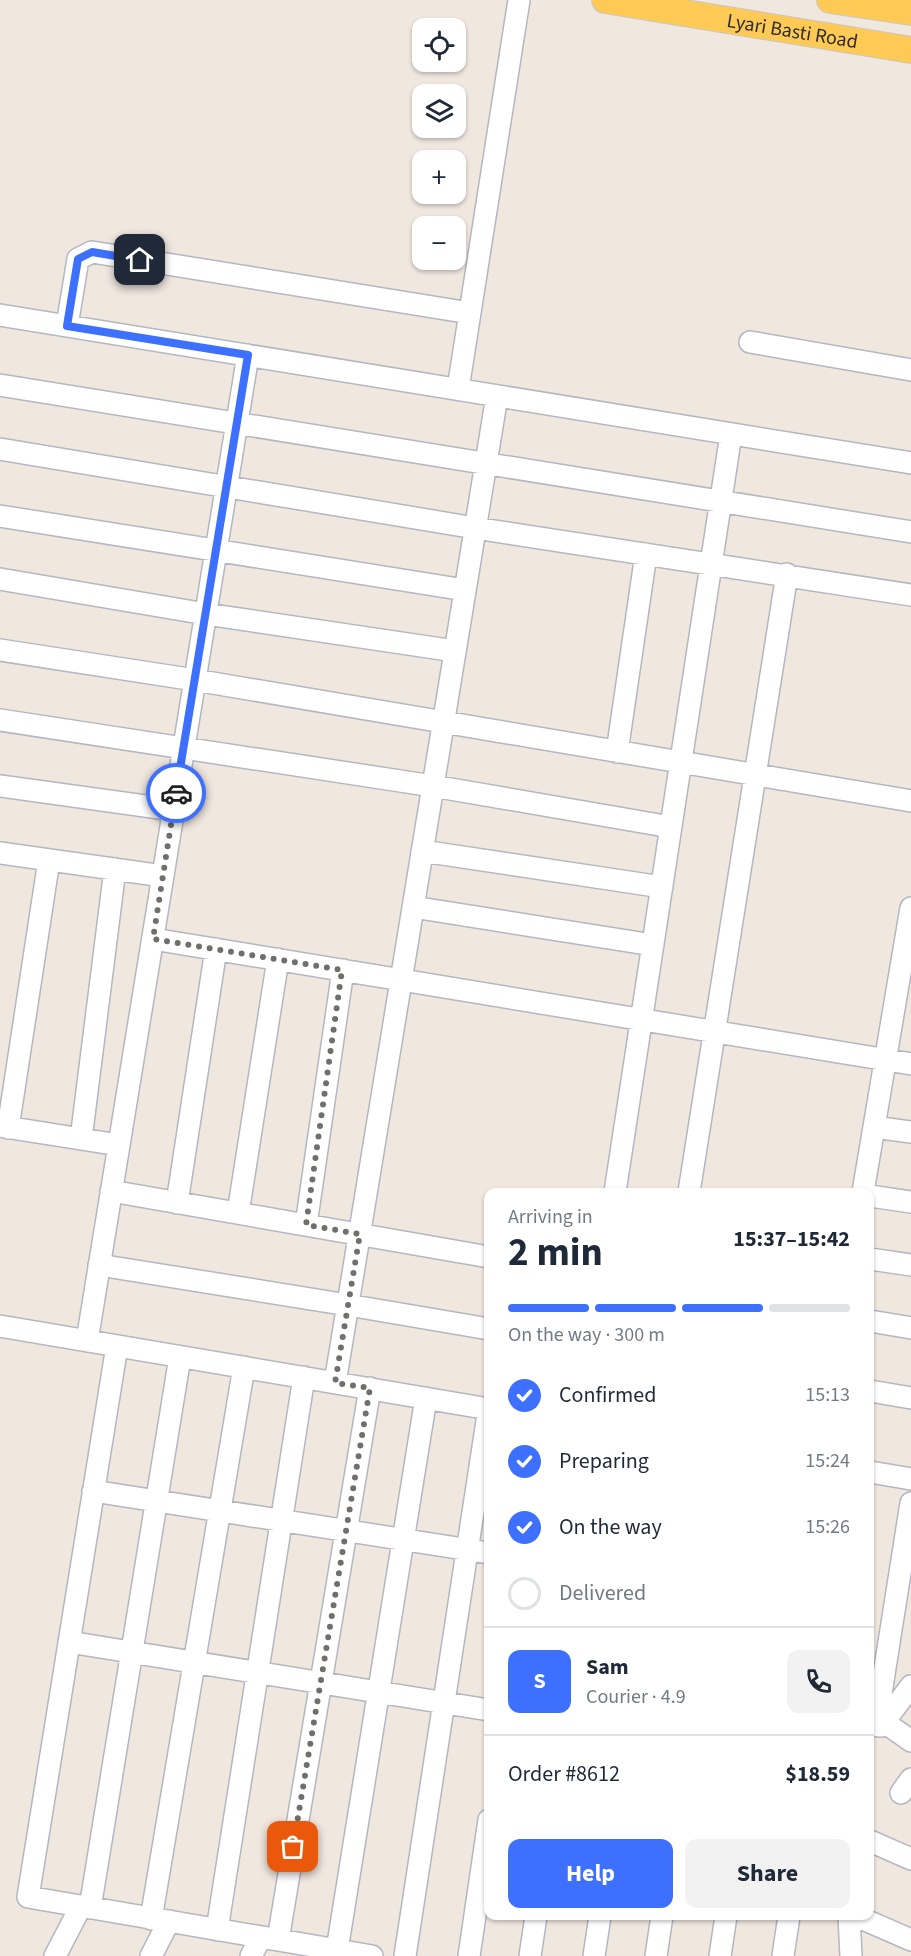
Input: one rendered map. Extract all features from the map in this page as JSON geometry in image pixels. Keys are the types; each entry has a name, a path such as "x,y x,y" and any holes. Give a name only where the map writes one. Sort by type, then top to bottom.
{"main road":[{"name":"Lyari Basti Road","path":"605,0 911,50"},
{"name":"Lyari Basti Road","path":"830,0 908,8"}],"street":[{"path":"458,389 519,0"},
{"path":"67,326 78,259 92,252 470,313"},
{"path":"0,315 911,463"},
{"path":"750,342 911,370"},
{"path":"87,1341 248,355"},
{"path":"0,385 911,532"},
{"path":"335,1383 497,396"},
{"path":"616,1188 731,434"},
{"path":"0,449 475,528 787,574 911,595"},
{"path":"0,516 465,590"},
{"path":"616,752 646,554"},
{"path":"690,1188 787,574"},
{"path":"0,579 206,614 455,651"},
{"path":"0,650 911,801"},
{"path":"0,720 433,786 671,827"},
{"path":"0,786 174,810"},
{"path":"422,851 662,887"},
{"path":"0,854 163,876"},
{"path":"49,860 4,1127 119,1145"},
{"path":"81,1139 115,869"},
{"path":"413,907 653,945"},
{"path":"864,1188 911,908"},
{"path":"153,939 911,1064"},
{"path":"177,1203 216,949"},
{"path":"238,1213 278,959"},
{"path":"306,1225 342,970"},
{"path":"874,1127 911,1132"},
{"path":"111,1191 484,1256"},
{"path":"874,1197 911,1202"},
{"path":"874,1260 911,1265"},
{"path":"99,1265 484,1328"},
{"path":"874,1322 911,1328"},
{"path":"0,1326 484,1407"},
{"path":"117,1346 28,1897 353,1954 379,1693 426,1398"},
{"path":"55,1956 86,1907 132,1653 180,1357"},
{"path":"151,1956 160,1920 194,1663 244,1367"},
{"path":"217,1930 304,1377"},
{"path":"251,1956 269,1939 321,1683 370,1388"},
{"path":"874,1392 911,1398"},
{"path":"405,1956 484,1440"},
{"path":"874,1473 911,1479"},
{"path":"93,1491 484,1552"},
{"path":"877,1724 911,1503"},
{"path":"69,1642 484,1709"},
{"path":"877,1724 911,1686"},
{"path":"877,1724 911,1741"},
{"path":"874,1843 911,1859"},
{"path":"469,1956 484,1854"},
{"path":"530,1956 535,1920"},
{"path":"594,1956 599,1920"},
{"path":"656,1956 661,1920"},
{"path":"720,1956 725,1920"},
{"path":"783,1956 788,1920"},
{"path":"849,1920 852,1956"},
{"path":"865,1920 911,1940"}],"way so far":[{"path":"176,793 153,939 342,970 306,1225 360,1234 335,1383 370,1388 293,1847"}],"route":[{"path":"140,260 92,252 78,259 67,326 248,355 176,793"}]}
